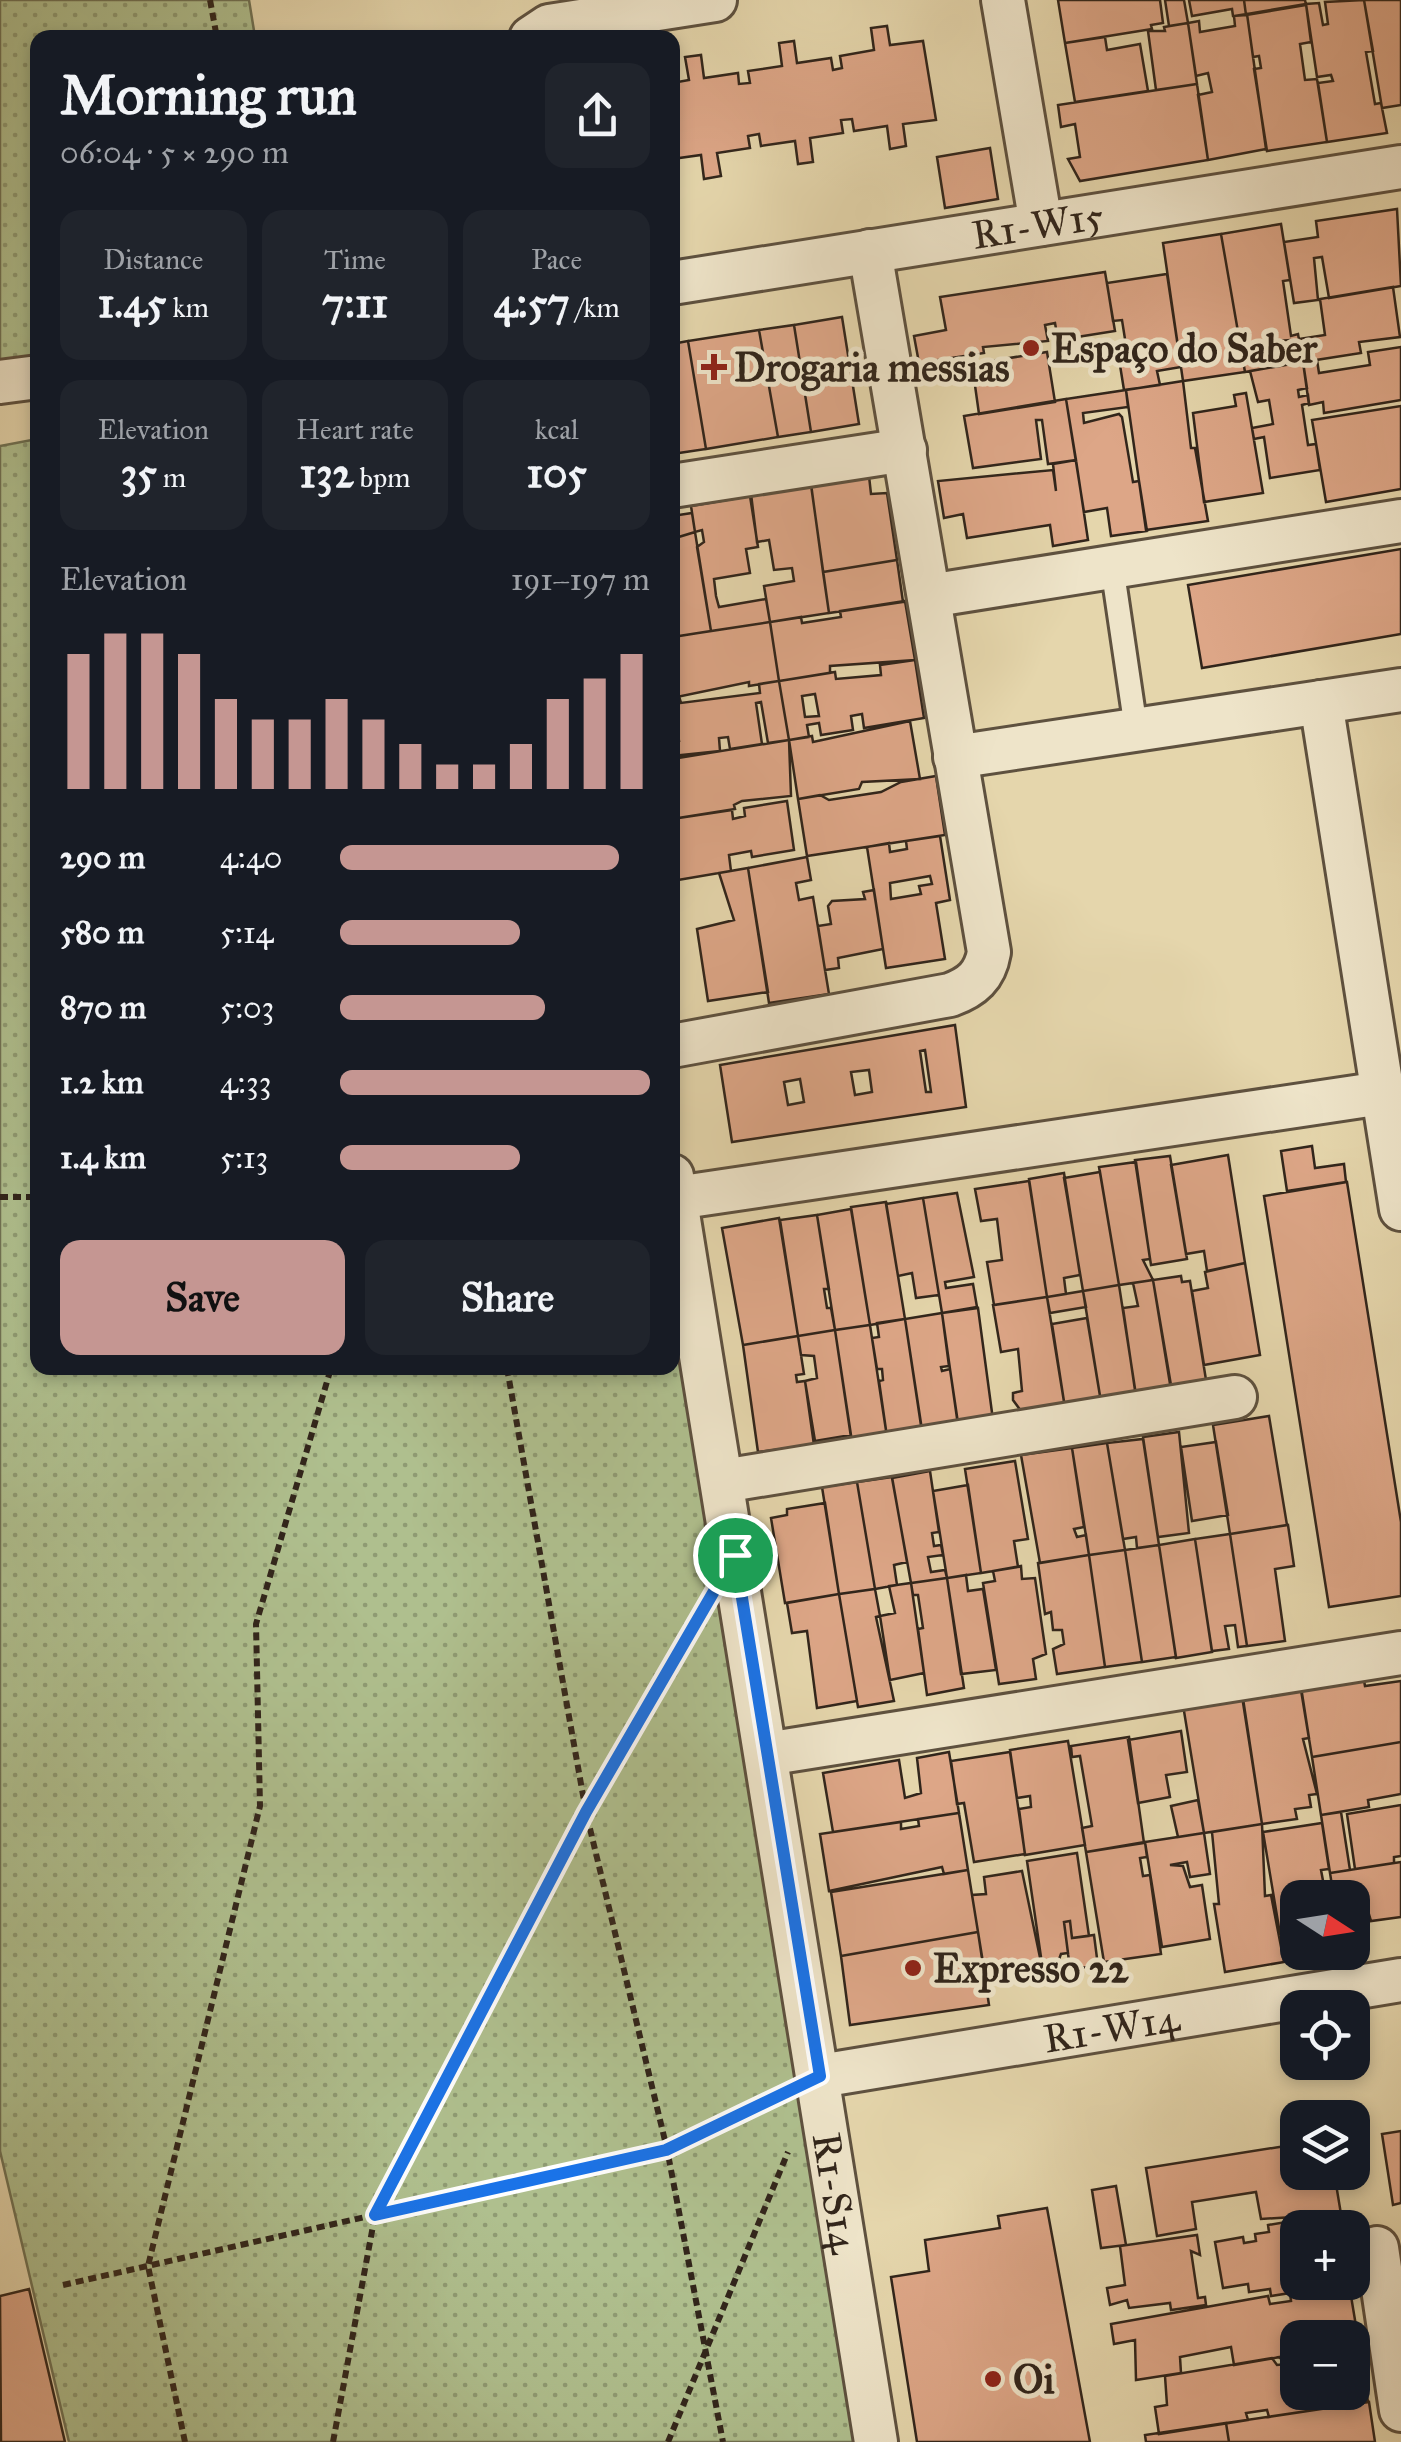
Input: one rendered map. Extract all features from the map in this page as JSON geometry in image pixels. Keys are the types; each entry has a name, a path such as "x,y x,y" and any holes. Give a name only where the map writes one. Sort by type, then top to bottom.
{"street":[{"path":"543,30 715,0"},
{"path":"1003,0 1041,224"},
{"name":"R1-W15","path":"680,282 1401,167"},
{"path":"680,1045 950,996 978,979 988,952 870,250"},
{"path":"0,382 30,378"},
{"path":"680,485 905,450"},
{"path":"929,596 1401,520"},
{"path":"954,757 1401,690"},
{"path":"1321,702 1401,1209"},
{"path":"680,1186 1382,1092"},
{"name":"R1-S14","path":"680,1223 876,2442"},
{"path":"723,1480 1235,1397"},
{"path":"766,1754 1401,1653"},
{"name":"R1-W14","path":"820,2076 1401,1980"},
{"path":"1377,2248 1401,2410"}],"lane":[{"path":"1112,566 1136,730"}],"path":[{"path":"210,0 216,30"},
{"path":"0,1197 30,1197"},
{"path":"186,2442 148,2266 260,1806 256,1624 329,1375"},
{"path":"508,1375 586,1812 666,2150 723,2442"},
{"path":"333,2442 375,2215 586,1812 735,1555"},
{"path":"63,2285 666,2150 820,2076"},
{"path":"668,2442 789,2150"}],"green space":[{"path":"0,0 249,0 254,30 30,30 30,359 0,363"},
{"path":"30,440 30,1375 680,1375 680,1316 854,2442 69,2442 0,2151 0,446"}],"building":[{"path":"1058,0 1160,0 1163,23 1151,25 1152,29 1065,43"},
{"path":"1165,0 1184,0 1188,23 1169,26"},
{"path":"1189,0 1244,0 1246,15 1233,16 1232,9 1192,16"},
{"path":"1244,0 1305,0 1306,5 1246,15"},
{"path":"1364,0 1373,51 1366,52 1375,104 1381,103 1387,133 1327,142 1318,83 1333,81 1331,75 1317,77 1306,4 1319,3 1323,25 1328,24 1325,2"},
{"path":"1364,0 1401,0 1401,105 1382,108"},
{"path":"1306,4 1311,42 1300,44 1305,80 1317,79 1327,142 1267,151 1254,69 1261,68 1259,56 1253,57 1247,14"},
{"path":"1247,14 1266,149 1208,160 1198,95 1212,92 1208,73 1196,76 1188,23 1199,21 1200,32 1235,26 1234,16"},
{"path":"1188,23 1197,84 1156,90 1148,31 1165,31 1164,27"},
{"path":"887,26 890,45 923,41 936,120 903,124 906,146 890,149 887,126 854,131 852,119 841,120 843,133 810,138 813,162 798,164 795,141 761,146 759,134 748,136 750,148 717,153 721,176 704,179 701,155 680,158 680,82 689,80 685,57 701,55 704,78 738,73 739,84 750,83 748,71 782,66 779,43 794,41 797,63 831,58 833,70 842,68 840,56 874,50 871,28"},
{"path":"1105,37 1107,50 1140,44 1148,91 1075,102 1065,43"},
{"path":"1197,84 1208,160 1080,181 1068,159 1080,157 1075,124 1061,127 1058,105"},
{"path":"990,148 998,199 945,208 937,157"},
{"path":"1397,209 1401,286 1329,298 1322,257 1314,258 1318,300 1294,303 1284,242 1318,237 1316,221"},
{"path":"1281,224 1290,280 1283,281 1291,336 1298,334 1303,362 1245,372 1221,234","holes":["1290,340 1291,348 1279,349 1278,341"]},
{"path":"1221,234 1245,372 1183,381 1163,243"},
{"path":"1105,272 1115,331 1058,340 1055,323 1045,325 1048,341 983,347 984,353 919,363 914,336 946,330 940,297"},
{"path":"1167,274 1181,367 1157,371 1160,385 1124,390 1119,359 1128,358 1122,320 1113,321 1107,283"},
{"path":"1393,287 1400,337 1359,342 1361,353 1303,362 1299,339 1325,335 1320,299"},
{"path":"842,317 859,424 811,432 794,325"},
{"path":"794,325 811,432 778,437 759,330"},
{"path":"759,330 778,437 706,449 688,341"},
{"path":"688,341 706,449 680,453 680,342"},
{"path":"1401,347 1401,400 1324,413 1323,402 1309,405 1303,362 1317,360 1319,373 1370,365 1368,352"},
{"path":"1047,352 1055,402 979,414 972,364"},
{"path":"1303,362 1307,388 1298,390 1299,397 1308,395 1309,403 1302,405 1308,445 1316,444 1320,470 1270,478 1264,437 1254,439 1252,428 1273,424 1269,400 1258,402 1250,371"},
{"path":"1183,381 1191,448 1195,448 1208,521 1146,530 1126,390"},
{"path":"1126,390 1128,407 1083,413 1084,423 1119,414 1122,417 1133,482 1139,481 1147,531 1111,536 1107,508 1084,512 1066,399"},
{"path":"1246,393 1263,493 1204,502 1193,413 1236,406 1234,395"},
{"path":"1066,399 1076,460 1048,464 1042,420 1036,420 1041,459 973,468 964,416"},
{"path":"1401,406 1401,489 1326,502 1312,420"},
{"path":"1076,460 1088,540 1053,546 1050,525 967,538 963,514 944,518 938,481 1053,470 1056,491 1053,464"},
{"path":"869,476 871,494 887,493 897,560 823,572 811,484"},
{"path":"811,485 829,613 770,622 764,586 794,581 792,568 774,570 769,540 757,542 751,494"},
{"path":"750,496 758,547 746,549 750,573 714,579 716,596 719,607 766,599 770,622 711,631 697,547 704,542 702,530 695,532 691,506"},
{"path":"692,513 695,532 680,537 680,515"},
{"path":"695,532 711,631 680,636 680,537"},
{"path":"1401,549 1401,634 1202,668 1188,585"},
{"path":"897,560 903,602 829,613 823,572"},
{"path":"905,601 915,660 830,666 830,673 779,681 770,622 801,617 802,623 841,617 840,611"},
{"path":"770,622 779,681 749,686 749,682 680,696 680,636"},
{"path":"915,660 924,718 864,728 862,714 851,716 853,730 821,735 819,723 807,725 809,737 789,740 779,681 835,672 836,679 881,675 880,665","holes":["815,694 819,716 805,717 802,696"]},
{"path":"779,681 789,740 768,743 761,702 756,703 762,744 730,749 728,737 719,738 720,751 680,755 680,700 681,703 760,693 759,684"},
{"path":"910,721 920,779 862,782 859,789 798,799 789,740 812,736 813,742"},
{"path":"789,740 791,796 742,801 734,805 735,809 680,818 680,758"},
{"path":"936,776 945,835 807,856 798,799 820,795 829,800 881,792 901,782"},
{"path":"787,801 794,850 752,857 751,851 729,855 731,871 680,880 680,818 732,810 733,819 745,816 744,808"},
{"path":"940,836 950,900 936,903 945,959 886,968 867,847 889,843 890,852 907,849 906,841","holes":["930,876 932,884 919,886 921,894 891,899 890,883"]},
{"path":"807,857 811,880 796,883 799,900 813,897 829,994 769,1003 748,868"},
{"path":"748,868 768,992 708,1001 697,929 734,920 719,873"},
{"path":"874,890 883,949 838,958 839,968 825,970 818,926 831,924 828,906 832,901 865,899 863,892"},
{"path":"955,1025 966,1107 732,1142 720,1065","holes":["925,1050 931,1092 926,1092 920,1051","869,1070 872,1092 855,1095 851,1072","800,1079 804,1102 788,1105 784,1082"]},
{"path":"1312,1146 1315,1168 1344,1164 1346,1182 1287,1191 1281,1151"},
{"path":"1228,1155 1245,1263 1207,1271 1204,1251 1186,1254 1171,1165"},
{"path":"1170,1156 1187,1259 1151,1265 1135,1160"},
{"path":"1136,1162 1150,1259 1143,1260 1153,1280 1119,1285 1099,1167"},
{"path":"1100,1172 1119,1285 1083,1291 1064,1178"},
{"path":"1064,1173 1080,1275 1064,1278 1066,1294 1047,1297 1029,1179"},
{"path":"1029,1181 1047,1297 994,1305 987,1262 1002,1260 997,1219 981,1221 975,1189"},
{"path":"1347,1182 1401,1522 1401,1596 1329,1607 1264,1196"},
{"path":"957,1193 974,1277 945,1282 946,1288 973,1284 977,1307 942,1313 923,1198"},
{"path":"923,1198 939,1295 916,1298 912,1273 898,1276 886,1204"},
{"path":"886,1202 905,1319 870,1325 851,1207"},
{"path":"851,1209 870,1325 835,1330 817,1215"},
{"path":"817,1215 829,1289 824,1289 835,1330 798,1336 780,1220"},
{"path":"779,1218 798,1336 743,1345 722,1228"},
{"path":"1245,1263 1260,1355 1204,1365 1192,1291 1208,1288 1205,1272"},
{"path":"1181,1276 1182,1282 1190,1281 1207,1386 1171,1390 1153,1280"},
{"path":"1153,1280 1172,1391 1136,1397 1123,1308 1138,1306 1133,1283"},
{"path":"1119,1285 1136,1395 1101,1402 1083,1291"},
{"path":"1083,1291 1086,1307 1050,1313 1047,1297"},
{"path":"1047,1297 1065,1408 1024,1415 1013,1400 1013,1393 1022,1391 1018,1349 1001,1352 993,1305"},
{"path":"978,1308 993,1420 958,1425 942,1313"},
{"path":"942,1313 949,1366 941,1367 942,1371 950,1369 958,1423 922,1430 905,1319"},
{"path":"1087,1318 1101,1402 1065,1408 1052,1324"},
{"path":"905,1319 922,1432 887,1437 879,1381 883,1380 882,1369 877,1369 872,1338 879,1337 877,1323"},
{"path":"870,1325 887,1437 852,1444 835,1330"},
{"path":"835,1330 851,1435 815,1441 805,1381 817,1378 814,1356 801,1355 798,1336"},
{"path":"798,1336 804,1374 796,1375 797,1382 805,1381 814,1445 758,1452 743,1345"},
{"path":"1269,1416 1287,1525 1230,1534 1213,1425"},
{"path":"1179,1432 1189,1533 1158,1537 1143,1437"},
{"path":"1143,1439 1159,1545 1137,1548 1136,1537 1123,1539 1107,1443"},
{"path":"1216,1442 1228,1515 1192,1521 1181,1447"},
{"path":"1107,1443 1125,1550 1089,1555 1072,1448"},
{"path":"1072,1448 1084,1527 1074,1529 1077,1537 1086,1535 1089,1555 1040,1563 1021,1455"},
{"path":"1015,1461 1028,1539 1014,1541 1018,1567 981,1573 965,1469"},
{"path":"930,1471 939,1532 932,1533 934,1546 941,1545 943,1555 928,1557 931,1572 945,1570 947,1578 911,1583 892,1478"},
{"path":"892,1477 907,1562 894,1565 897,1585 875,1589 857,1482"},
{"path":"857,1482 875,1589 839,1594 822,1487"},
{"path":"968,1485 981,1573 947,1578 933,1491"},
{"path":"825,1503 839,1594 785,1603 771,1518 787,1515 787,1509"},
{"path":"1288,1525 1294,1566 1275,1569 1285,1641 1247,1646 1230,1534"},
{"path":"1230,1534 1247,1646 1238,1647 1235,1625 1225,1626 1229,1649 1212,1651 1195,1539"},
{"path":"1195,1539 1212,1652 1176,1658 1159,1545"},
{"path":"1159,1545 1176,1657 1142,1662 1125,1550"},
{"path":"1125,1550 1142,1662 1105,1667 1089,1555"},
{"path":"1089,1555 1105,1667 1057,1674 1053,1649 1064,1644 1062,1630 1053,1630 1051,1612 1045,1614 1038,1563"},
{"path":"1021,1566 1022,1579 1035,1578 1046,1654 1033,1659 1036,1679 999,1684 983,1583 995,1581 993,1571"},
{"path":"966,1575 968,1591 983,1589 996,1670 961,1674 947,1578"},
{"path":"947,1578 964,1688 927,1695 918,1629 923,1628 918,1595 913,1595 911,1583"},
{"path":"911,1583 924,1673 890,1680 880,1616 895,1613 889,1586"},
{"path":"875,1589 880,1616 876,1617 894,1701 858,1707 839,1594"},
{"path":"839,1594 857,1701 817,1708 807,1631 792,1633 787,1603"},
{"path":"1360,1658 1365,1686 1401,1681 1401,1742 1312,1757 1300,1684"},
{"path":"1301,1687 1309,1738 1303,1739 1317,1794 1309,1795 1311,1807 1295,1809 1297,1819 1262,1824 1242,1696"},
{"path":"1242,1692 1262,1824 1204,1833 1183,1705"},
{"path":"1181,1731 1187,1772 1166,1775 1170,1797 1138,1803 1128,1740"},
{"path":"1129,1737 1144,1843 1086,1852 1082,1828 1092,1826 1080,1756 1072,1757 1071,1746"},
{"path":"1068,1741 1085,1845 1025,1855 1019,1809 1031,1807 1030,1796 1017,1798 1010,1750"},
{"path":"1401,1742 1401,1794 1368,1800 1369,1807 1321,1815 1312,1757"},
{"path":"949,1752 959,1813 833,1832 823,1773 899,1760 905,1798 921,1793 917,1758"},
{"path":"1010,1752 1025,1854 974,1862 964,1803 957,1804 951,1761"},
{"path":"1198,1800 1204,1833 1178,1837 1171,1806"},
{"path":"1401,1805 1401,1856 1394,1857 1394,1863 1355,1869 1347,1814"},
{"path":"1341,1812 1350,1870 1330,1873 1321,1815"},
{"path":"959,1813 968,1870 944,1874 942,1867 829,1891 820,1834 901,1822 901,1829 919,1826 918,1819"},
{"path":"1322,1823 1329,1869 1321,1870 1323,1880 1280,1880 1280,1934 1263,1832"},
{"path":"1262,1824 1265,1896 1271,1895 1280,1963 1225,1972 1214,1904 1219,1904 1212,1832"},
{"path":"1204,1833 1210,1874 1190,1877 1187,1862 1170,1865 1183,1866 1190,1887 1202,1885 1210,1939 1162,1947 1145,1842"},
{"path":"1145,1842 1147,1857 1140,1858 1143,1876 1150,1875 1161,1954 1104,1962 1086,1852"},
{"path":"1077,1853 1089,1936 1072,1938 1070,1921 1064,1922 1068,1953 1061,1954 1058,1962 1042,1964 1027,1861"},
{"path":"1401,1862 1401,1917 1371,1921 1370,1880 1331,1880 1330,1873"},
{"path":"968,1870 978,1932 841,1956 831,1892"},
{"path":"1022,1871 1043,1972 986,1981 972,1895 986,1894 984,1877"},
{"path":"1070,1921 1072,1938 1094,1935 1098,1966 1070,1969 1064,1922"},
{"name":"Expresso 22","path":"978,1932 989,2005 850,2025 841,1956"},
{"path":"1401,2131 1401,2203 1393,2205 1382,2134"},
{"path":"1280,2147 1280,2190 1337,2190 1340,2210 1280,2210 1280,2218 1261,2219 1256,2192 1192,2202 1196,2229 1157,2236 1146,2168"},
{"path":"1116,2186 1126,2245 1101,2248 1092,2190"},
{"name":"Oi","path":"1047,2208 1090,2442 917,2442 891,2277 929,2271 925,2240 1000,2228 998,2216"},
{"path":"1280,2223 1280,2295 1271,2296 1270,2289 1249,2292 1248,2284 1223,2288 1215,2242 1243,2237 1244,2243 1256,2241 1255,2234 1269,2232 1268,2225"},
{"path":"1197,2235 1200,2255 1191,2251 1198,2298 1205,2297 1206,2305 1171,2310 1170,2303 1129,2308 1127,2300 1110,2305 1107,2288 1125,2285 1120,2246"},
{"path":"29,2289 65,2442 1,2442 0,2296"},
{"path":"1268,2296 1270,2304 1352,2300 1355,2320 1280,2320 1280,2357 1234,2365 1231,2347 1180,2357 1181,2373 1136,2380 1135,2340 1114,2344 1111,2324"},
{"path":"1272,2358 1280,2365 1280,2410 1315,2410 1269,2417 1267,2410 1246,2413 1248,2420 1159,2434 1155,2407 1167,2405 1165,2376"},
{"path":"1370,2409 1375,2442 1229,2442 1226,2423 1315,2410"},
{"path":"1226,2423 1229,2442 1146,2442 1145,2435"}],"place":[{"name":"Espaço do Saber","path":"1031,348"},
{"name":"Drogaria messias","path":"714,367"},
{"name":"Expresso 22","path":"913,1968"},
{"name":"Oi","path":"993,2379"}],"route":[{"path":"735,1555 820,2076 666,2150 375,2215 586,1812 735,1555"}]}
